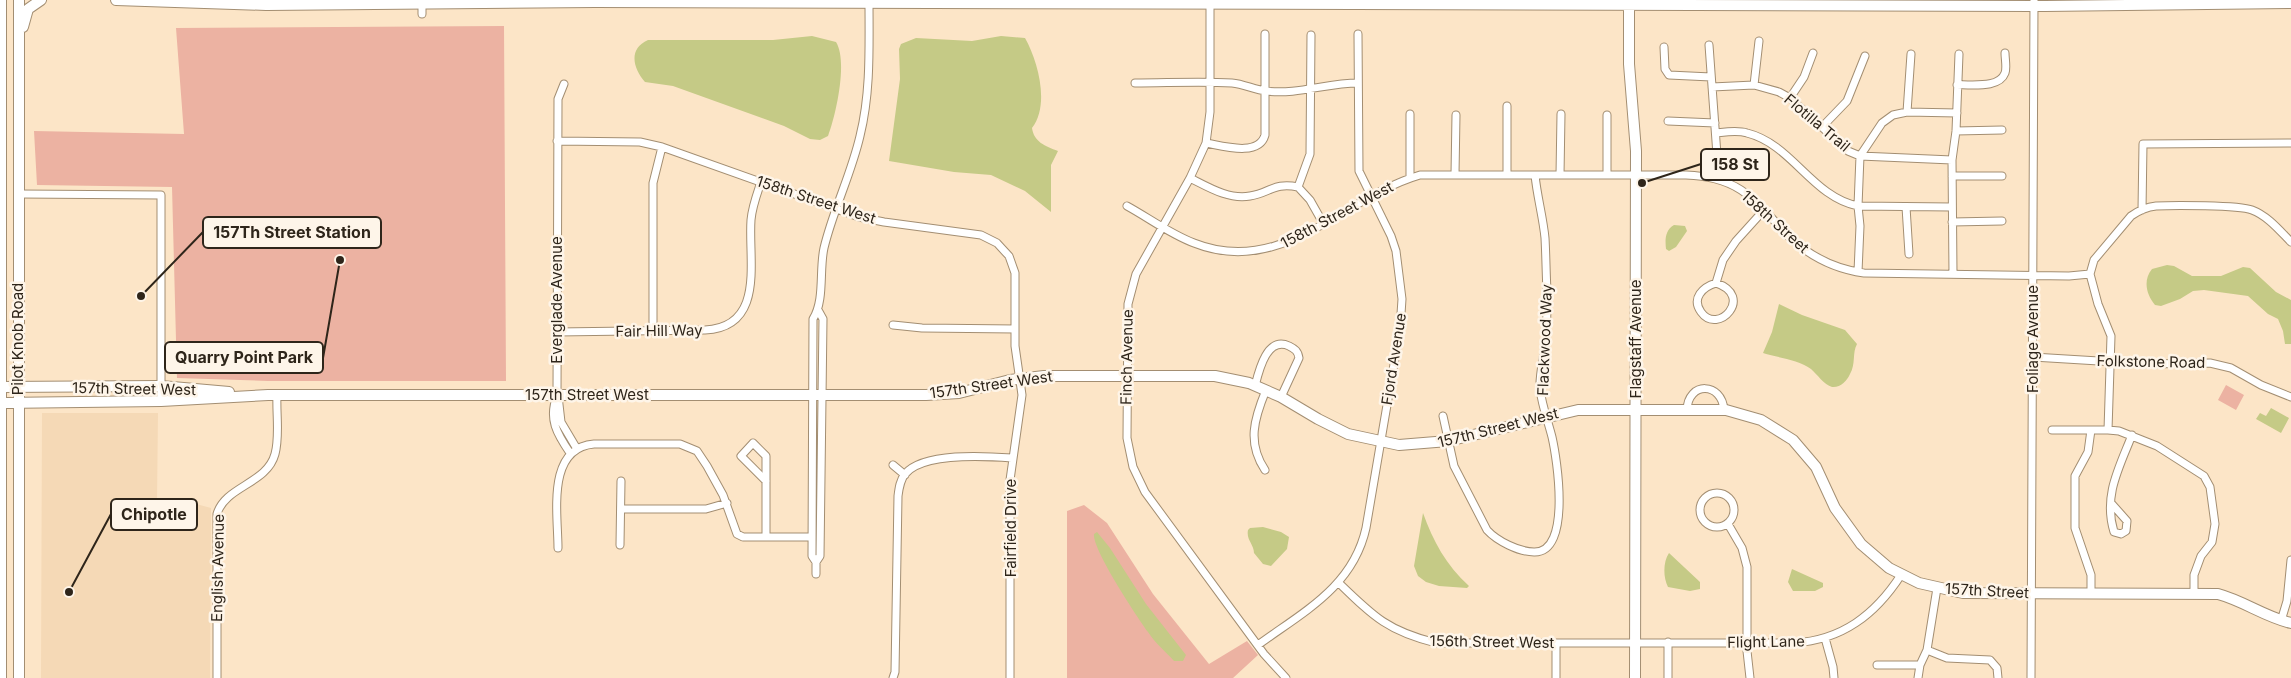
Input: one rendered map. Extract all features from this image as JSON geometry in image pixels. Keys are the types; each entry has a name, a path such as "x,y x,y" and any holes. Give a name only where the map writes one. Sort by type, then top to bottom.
{"main road":[{"name":"Pilot Knob Road","path":"0,0 1,678"},
{"name":"Pilot Knob Road","path":"19,0 19,678"},
{"path":"20,45 26,13 31,6 41,0"},
{"path":"116,0 266,5 422,2 2291,3"},
{"name":"Flagstaff Avenue","path":"1629,3 1629,64 1636,126 1635,678"},
{"name":"157th Street West","path":"0,403 161,401 272,395 818,396 948,394 1020,378 1044,376 1215,376 1266,390 1348,434 1380,442 1413,445 1448,442 1546,416 1578,410 1636,409"},
{"name":"157th Street West","path":"0,387 162,386 272,395"},
{"name":"157th Street","path":"1636,409 1724,410 1739,412 1761,420 1794,440 1816,467 1835,508 1853,534 1880,561 1901,576 1937,588 1963,593 2218,594 2232,598 2286,622"}],"street":[{"path":"422,2 422,14"},
{"path":"816,562 812,556 812,537 823,318 818,310 823,254 835,209 853,163 864,121 868,78 868,2"},
{"name":"Finch Avenue","path":"1209,2 1210,112 1206,143 1190,178 1136,274 1131,290 1127,321 1127,438 1137,477 1150,500 1258,645 1286,678"},
{"name":"Foliage Avenue","path":"2032,678 2034,3"},
{"path":"1206,143 1230,147 1260,145 1263,142 1265,135 1264,34"},
{"name":"Fjord Avenue","path":"1258,645 1339,583 1356,558 1364,539 1400,328 1402,290 1396,251 1391,236 1359,172 1358,34"},
{"path":"1298,187 1310,154 1311,35"},
{"path":"1754,85 1759,41"},
{"path":"1709,45 1717,155 1713,177"},
{"path":"1664,47 1664,69 1669,75 1711,77"},
{"path":"1790,98 1804,77 1814,53"},
{"path":"1957,85 1992,84 1999,81 2005,73 2005,53"},
{"path":"1908,112 1911,54"},
{"path":"1953,274 1952,160 1956,130 1959,54"},
{"path":"1822,127 1847,101 1865,56"},
{"path":"1135,83 1231,83 1264,91 1312,90 1322,86 1358,83"},
{"name":"Everglade Avenue","path":"564,84 558,99 558,396 553,407 555,427 570,453"},
{"name":"Flotilla Trail","path":"1712,87 1754,85 1790,98 1848,151 1860,156 1952,160"},
{"path":"1507,106 1507,175"},
{"path":"1858,272 1860,156 1882,123 1893,115 1908,112 1957,113"},
{"path":"1410,114 1410,178"},
{"path":"1560,175 1561,114"},
{"path":"1455,174 1456,115"},
{"path":"1607,115 1607,175"},
{"path":"1668,121 1715,123"},
{"path":"1956,130 2002,130"},
{"path":"1716,132 1747,132 1760,138 1782,152 1825,192 1845,204 1906,208 1951,207"},
{"name":"158th Street West","path":"557,141 640,142 662,147 835,209 884,222 981,235 997,242 1009,256 1013,267 1015,328 1020,378"},
{"path":"2142,210 2143,144 2291,143"},
{"path":"653,330 653,183 662,147"},
{"name":"158th Street West","path":"1127,206 1192,243 1208,248 1240,252 1257,251 1286,244 1372,196 1410,178 1431,174 1636,175"},
{"name":"Flackwood Way","path":"1448,442 1454,466 1487,530 1494,537 1526,551 1545,550 1553,541 1557,527 1559,496 1552,436 1540,387 1546,336 1546,270 1545,238 1535,175"},
{"name":"158th Street","path":"1636,175 1713,177 1740,189 1805,250 1839,268 1858,272 2033,274"},
{"path":"1952,176 2002,176"},
{"path":"1190,178 1216,191 1242,197 1255,195 1280,185 1298,187 1310,200 1323,223"},
{"name":"Fair Hill Way","path":"557,332 711,330 726,325 739,315 746,306 750,290 751,220 761,182"},
{"path":"19,194 162,195 161,401"},
{"path":"2108,430 2110,336 2098,304 2090,274 2094,260 2131,216 2155,206 2235,207 2252,210 2270,221 2291,242"},
{"path":"1906,208 1909,254"},
{"path":"1716,283 1723,260 1736,241 1764,210"},
{"path":"1952,222 2002,221"},
{"path":"2033,274 2069,276 2090,274"},
{"path":"1716,283 1723,286 1733,299 1733,306 1730,312 1716,320 1703,315 1698,304 1699,293 1706,286 1716,283"},
{"path":"893,325 922,328 1015,328"},
{"path":"1255,386 1261,366 1275,344 1280,342 1286,344 1294,348 1299,358 1281,397"},
{"name":"Folkstone Road","path":"2033,357 2148,364 2210,363 2230,368 2261,386 2291,398"},
{"name":"Fairfield Drive","path":"1010,678 1012,458 1022,404 1020,378"},
{"path":"1688,410 1688,399 1695,391 1710,389 1719,394 1723,400 1724,410"},
{"path":"1265,470 1257,456 1253,434 1255,418 1266,390"},
{"name":"English Avenue","path":"217,678 217,514 225,498 259,476 275,456 272,395"},
{"path":"558,396 561,422 577,449"},
{"path":"816,574 816,562 820,556 818,396"},
{"path":"1443,416 1448,442"},
{"path":"2052,430 2119,431 2158,446 2204,476 2210,486 2215,524 2212,542 2201,556 2194,574 2194,593"},
{"path":"2091,430 2088,452 2074,476 2075,528 2091,575 2091,594"},
{"path":"2111,503 2111,488 2132,435"},
{"path":"766,481 741,456 753,443 766,456 766,481 766,537"},
{"path":"558,548 559,475 570,453 594,444 686,445 700,455 726,503 737,534 743,537 812,537"},
{"path":"893,678 896,663 898,496 905,474 913,467 931,460 984,456 1012,458"},
{"path":"892,465 905,474"},
{"path":"620,545 621,481"},
{"path":"1721,493 1732,500 1734,513 1728,524 1715,528 1703,521 1699,508 1706,496 1721,493"},
{"path":"621,509 706,509 726,503"},
{"path":"1728,524 1742,548 1747,566 1747,642 1750,678"},
{"path":"2286,622 2291,560"},
{"name":"Flight Lane","path":"1635,642 1800,643 1825,638 1839,633 1866,617 1888,594 1901,576"},
{"name":"156th Street West","path":"1339,583 1380,620 1398,631 1416,638 1449,644 1635,642"},
{"path":"1918,678 1920,665 1927,650 1937,588"},
{"path":"1825,638 1834,678"},
{"path":"1668,642 1668,678"},
{"path":"1556,643 1556,678"},
{"path":"1927,650 1947,658 1990,660 1997,668 1998,678"},
{"path":"1877,665 1920,665"}],"shaded area":[{"path":"504,26 506,381 268,381 177,378 172,187 37,185 34,131 184,134 176,28"},
{"path":"812,36 836,42 841,62 841,75 834,115 828,136 820,140 810,139 784,126 673,86 645,82 635,65 634,59 637,48 648,40 773,40"},
{"path":"1001,36 1025,38 1038,71 1041,95 1037,118 1032,128 1033,133 1041,143 1058,151 1051,165 1051,212 1025,191 991,175 954,172 889,161 900,79 899,49 901,44 916,38 972,41"},
{"path":"1674,225 1685,226 1687,231 1676,247 1669,251 1666,249 1666,236"},
{"path":"2167,265 2174,266 2192,276 2221,276 2243,267 2250,268 2276,292 2291,300 2291,344 2285,344 2283,331 2278,319 2268,314 2248,296 2204,290 2193,291 2180,299 2161,306 2155,305 2149,296 2147,278 2152,269"},
{"path":"1779,304 1802,315 1845,330 1857,344 1852,370 1843,384 1832,387 1806,366 1763,353 1772,332"},
{"path":"2226,385 2244,395 2236,410 2218,400"},
{"path":"2271,408 2289,418 2281,433 2256,419 2260,413 2266,416"},
{"path":"42,413 158,413 157,501 185,501 211,508 210,678 41,678"},
{"path":"1084,505 1107,523 1153,594 1209,664 1247,641 1258,655 1233,678 1067,678 1067,511"},
{"path":"1423,513 1441,552 1469,586 1467,588 1439,586 1426,582 1418,576 1414,566"},
{"path":"1263,527 1281,532 1289,537 1287,549 1271,566 1263,564 1254,553 1248,537 1248,530 1250,528"},
{"path":"1097,532 1110,548 1146,604 1186,655 1183,661 1174,661 1154,640 1135,612 1100,554 1095,542 1094,534"},
{"path":"1669,553 1700,582 1700,589 1690,591 1668,587 1664,570"},
{"path":"1792,569 1823,583 1823,587 1815,591 1793,591 1788,582"}],"place":[{"name":"158 St","path":"1642,183"},
{"name":"Quarry Point Park","path":"340,260"},
{"name":"157Th Street Station","path":"141,296"},
{"name":"Chipotle","path":"69,592"}]}
